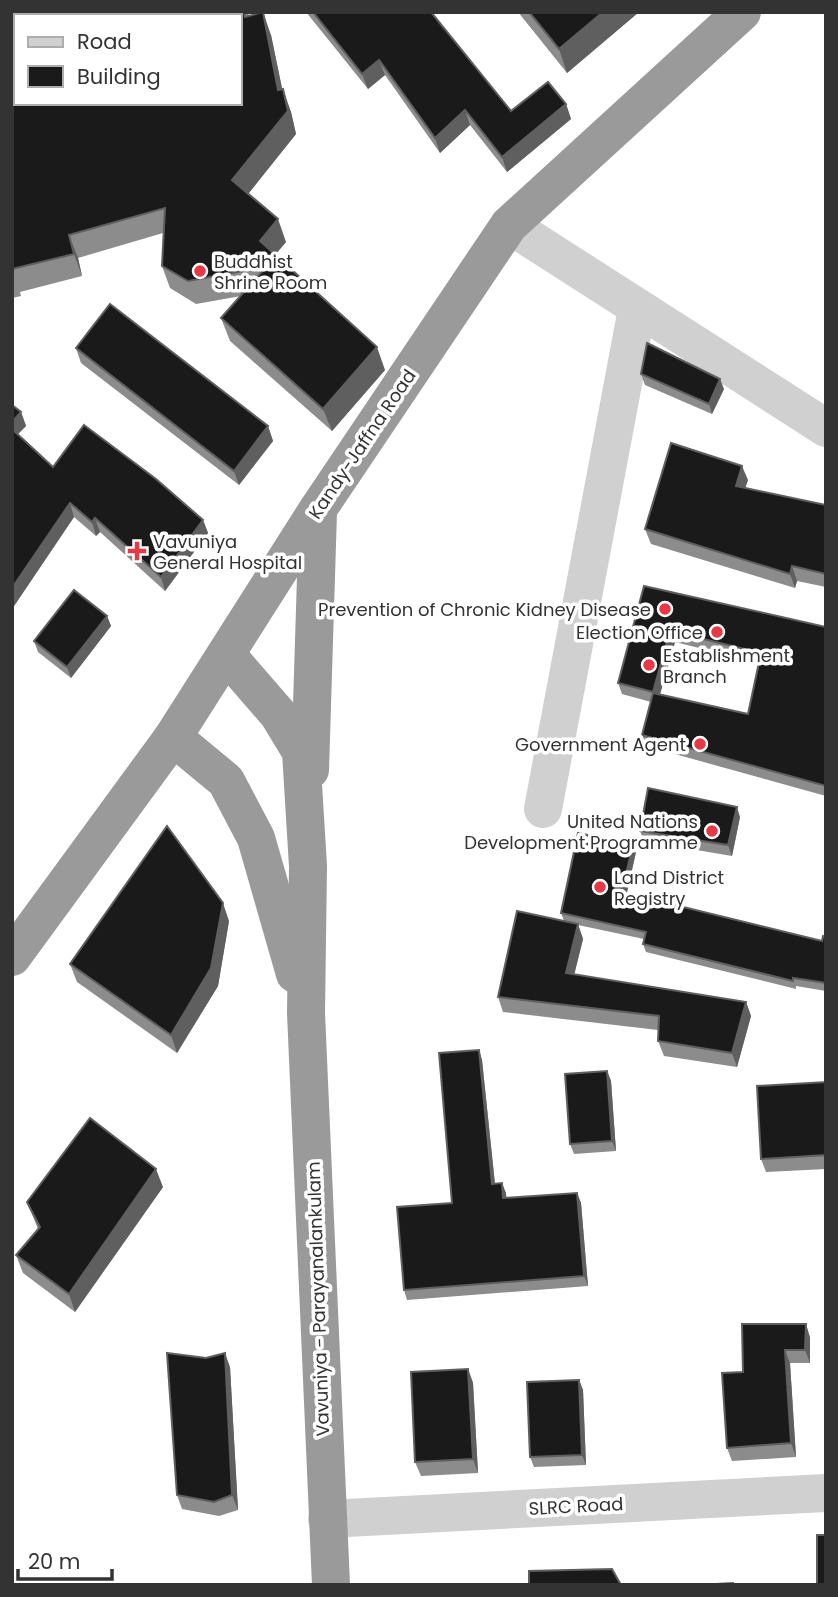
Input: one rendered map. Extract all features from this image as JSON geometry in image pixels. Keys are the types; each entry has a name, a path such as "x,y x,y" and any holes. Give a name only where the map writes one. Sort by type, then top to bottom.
{"highway":[{"name":"Kandy-Jaffna Road","path":"12,957 173,737 318,509 509,225 742,12"},
{"path":"306,1013 318,509"},
{"path":"226,654 278,714 301,752 308,866"},
{"path":"173,737 226,781 256,838 306,1013"},
{"name":"Vavuniya - Parayanalankulam","path":"306,1013 331,1585"}],"street":[{"path":"509,225 826,428"},
{"path":"543,808 637,309"},
{"name":"SLRC Road","path":"327,1518 826,1493"}],"building":[{"path":"12,12 94,12 14,14 12,30"},
{"path":"244,12 245,17 263,12 278,90 283,89 288,111 232,180 278,219 260,241 377,347 323,409 221,318 266,267 188,281 162,266 165,208 69,235 74,254 12,269 12,80 14,105 242,105 242,14 190,14"},
{"path":"313,12 431,12 511,111 548,82 566,104 502,157 465,110 435,138 379,60 362,74"},
{"path":"529,12 603,12 559,49"},
{"path":"110,304 268,426 234,471 76,348"},
{"path":"647,343 720,379 709,404 641,374"},
{"path":"12,405 21,412 12,422"},
{"path":"84,425 156,479 203,520 161,577 95,518 92,522 70,503 12,588 12,429 53,467"},
{"path":"671,443 742,466 736,486 826,505 826,574 792,566 790,574 645,529"},
{"path":"644,586 826,627 826,786 642,735 653,693 748,714 761,653 670,631 653,692 618,683"},
{"path":"74,590 107,616 67,667 34,641"},
{"path":"648,788 737,807 728,845 640,831"},
{"path":"167,826 223,903 211,968 171,1035 70,964"},
{"path":"578,833 633,844 622,892 822,941 823,936 826,937 826,983 793,978 793,981 643,944 646,932 561,913"},
{"path":"517,911 578,924 566,973 746,1002 732,1053 658,1041 659,1016 498,997"},
{"path":"479,1050 492,1184 502,1183 503,1198 577,1193 584,1276 404,1290 397,1207 452,1203 439,1053"},
{"path":"607,1071 612,1141 570,1144 565,1074"},
{"path":"826,1082 826,1155 761,1159 757,1086"},
{"path":"90,1118 156,1169 69,1294 16,1255 40,1227 27,1202"},
{"path":"742,1324 806,1324 805,1350 785,1350 791,1443 727,1448 722,1373 743,1372"},
{"path":"167,1353 206,1358 225,1353 232,1495 214,1502 177,1495"},
{"path":"468,1369 473,1459 415,1462 411,1372"},
{"path":"579,1380 582,1455 530,1457 527,1382"},
{"path":"817,1535 826,1535 826,1585 817,1585"},
{"path":"612,1569 621,1585 529,1585 529,1571"},
{"path":"733,1583 733,1585 697,1585"}],"place":[{"name":"Buddhist Shrine Room","path":"200,271"},
{"name":"Vavuniya General Hospital","path":"137,551"},
{"name":"Prevention of Chronic Kidney Disease","path":"665,609"},
{"name":"Election Office","path":"717,632"},
{"name":"Establishment Branch","path":"649,665"},
{"name":"Government Agent","path":"700,744"},
{"name":"United Nations Development Programme","path":"712,831"},
{"name":"Land District Registry","path":"600,887"}]}
